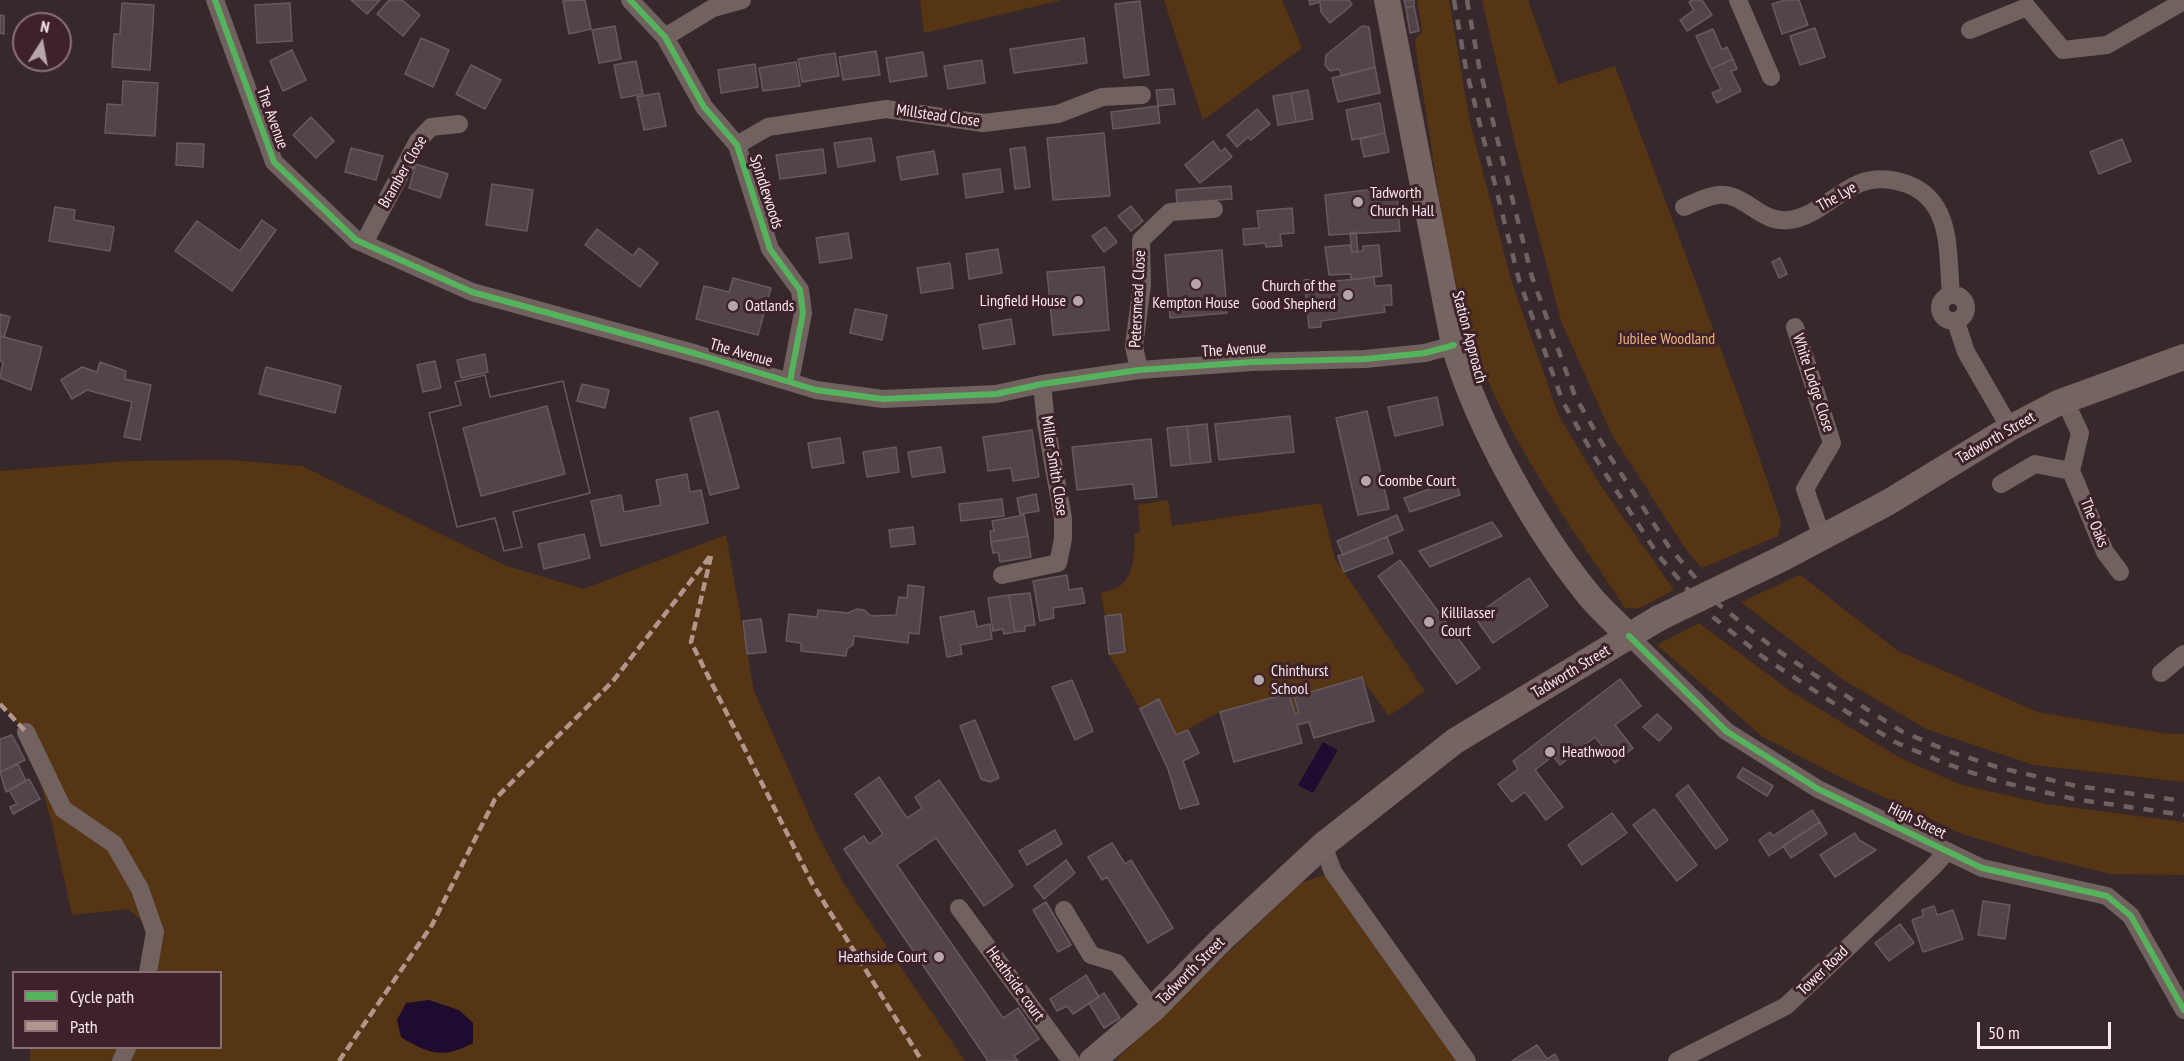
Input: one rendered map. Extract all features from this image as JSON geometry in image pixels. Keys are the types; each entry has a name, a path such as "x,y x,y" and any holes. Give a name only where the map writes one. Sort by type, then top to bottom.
{"main road":[{"name":"Station Approach","path":"1387,0 1454,345 1472,399 1507,470 1546,535 1588,594 1629,636"},
{"name":"Tadworth Street","path":"1092,1061 1153,1010 1222,939 1323,844 1455,741 1659,618 1783,558 1887,503 2010,428 2065,400 2184,357"}],"street":[{"name":"The Avenue","path":"215,0 274,162 356,240 472,292 816,390 883,399 996,394 1042,384 1139,370 1252,362 1365,359 1425,353 1454,345"},
{"name":"Spindlewoods","path":"630,0 665,37 704,107 737,145 770,249 800,290 803,313 790,381"},
{"path":"665,37 713,8 742,0"},
{"path":"1738,0 1771,77"},
{"path":"1970,30 2025,3 2063,50 2107,45 2184,1"},
{"name":"Millstead Close","path":"737,145 768,127 886,109 983,123 1058,114 1102,97 1142,95"},
{"name":"Bramber Close","path":"364,243 418,141 430,127 459,124"},
{"name":"The Lye","path":"1684,207 1716,195 1726,195 1735,197 1763,216 1789,220 1805,215 1857,184 1871,179 1902,182 1929,196 1944,219 1951,294 1962,296 1967,305 1965,316 1956,322 1966,352 2010,428"},
{"name":"Petersmead Close","path":"1139,370 1134,346 1142,285 1141,240 1170,212 1214,209"},
{"name":"White Lodge Close","path":"1795,327 1832,443 1805,489 1822,537"},
{"name":"Miller Smith Close","path":"1002,575 1058,563 1063,539 1063,518 1046,424 1042,384"},
{"path":"2001,484 2036,464 2072,471 2080,433 2065,400"},
{"name":"The Oaks","path":"2072,471 2104,552 2120,572"},
{"name":"High Street","path":"1629,636 1726,730 1818,789 1982,868 2108,896 2131,916 2184,1010"},
{"path":"2161,673 2184,654"},
{"path":"26,732 63,809 114,844 140,889 155,932 148,971"},
{"path":"1323,844 1334,872 1467,1061"},
{"name":"Tower Road","path":"1677,1061 1786,1006 1933,867 1947,851"},
{"name":"Heathside court","path":"959,908 1071,1061"},
{"path":"1064,910 1091,955 1117,963 1153,1010"}],"green space":[{"path":"920,0 1062,0 924,33"},
{"path":"1164,0 1282,0 1302,48 1203,120"},
{"path":"1417,0 1449,0 1470,122 1511,280 1559,416 1601,486 1674,590 1640,608 1625,608 1540,479 1502,411 1472,339 1447,240 1419,71 1415,40 1422,31"},
{"name":"Jubilee Woodland","path":"1482,0 1528,0 1558,84 1615,66 1742,406 1781,522 1778,536 1702,568 1687,551 1612,435 1561,321 1517,152"},
{"path":"230,460 302,466 504,565 583,589 726,535 754,691 817,834 844,884 965,1061 30,1061 30,1049 222,1049 222,971 148,971 155,932 128,909 72,915 52,824 26,732 0,704 0,471 128,461"},
{"path":"1168,500 1172,526 1321,503 1335,559 1425,691 1389,716 1361,678 1294,697 1299,713 1295,714 1288,693 1220,712 1176,735 1140,709 1109,654 1125,651 1121,614 1105,616 1101,592 1111,591 1120,586 1130,572 1134,554 1134,534 1140,532 1138,505"},
{"path":"1800,575 1898,651 2038,712 2169,734 2184,734 2184,782 2034,765 1926,729 1842,679 1741,602"},
{"path":"1699,623 1792,692 1900,758 1961,785 2046,804 2184,822 2184,875 2111,874 2032,855 1962,834 1834,774 1763,737 1657,645"},
{"path":"1333,872 1467,1061 1115,1061 1301,883"}],"shaded area":[{"path":"1323,742 1338,750 1313,793 1298,785"},
{"path":"429,1000 459,1010 473,1023 473,1043 445,1053 428,1051 401,1037 397,1020 406,1003"}],"building":[{"path":"351,0 380,0 367,14"},
{"path":"389,0 402,0 420,15 403,36 377,14"},
{"path":"585,0 591,29 569,34 563,1"},
{"path":"1309,0 1349,0 1352,5 1330,23 1321,12 1320,2 1310,5"},
{"path":"1404,0 1414,0 1414,6 1406,8"},
{"path":"1702,0 1712,15 1687,31 1680,20 1694,10 1689,2"},
{"path":"1785,0 1799,0 1808,25 1782,34 1772,4"},
{"path":"1140,1 1149,75 1124,78 1115,4"},
{"path":"122,3 154,5 150,70 112,67 114,34 120,34"},
{"path":"290,3 292,41 257,43 255,5"},
{"path":"1414,6 1419,31 1410,33 1406,8"},
{"path":"0,15 4,16 4,34 0,33"},
{"path":"615,26 621,59 599,63 592,30"},
{"path":"1362,26 1369,27 1375,67 1342,76 1339,69 1330,71 1325,65 1326,55"},
{"path":"1815,28 1825,57 1800,65 1790,36"},
{"path":"1713,29 1722,50 1727,47 1733,59 1711,69 1696,36"},
{"path":"421,38 449,50 433,87 405,74"},
{"path":"1084,38 1087,63 1014,73 1010,49"},
{"path":"292,50 306,80 283,91 270,61"},
{"path":"876,51 880,75 843,80 839,57"},
{"path":"923,52 927,76 890,82 886,58"},
{"path":"835,53 839,76 802,82 798,59"},
{"path":"1733,59 1737,69 1731,71 1741,91 1717,103 1712,93 1721,89 1711,69"},
{"path":"982,60 985,83 948,89 944,66"},
{"path":"636,61 643,94 621,98 614,65"},
{"path":"796,62 800,86 763,91 759,68"},
{"path":"755,64 758,87 721,93 718,70"},
{"path":"471,65 501,80 485,109 456,94"},
{"path":"1375,67 1380,93 1338,102 1332,78"},
{"path":"123,81 158,83 155,136 105,133 107,104 122,105"},
{"path":"1173,89 1175,104 1158,106 1156,90"},
{"path":"1308,90 1313,119 1296,122 1291,93"},
{"path":"659,93 666,126 644,130 637,97"},
{"path":"1291,93 1296,122 1278,125 1273,96"},
{"path":"1380,103 1385,133 1352,140 1346,110"},
{"path":"1158,106 1160,123 1113,129 1111,112"},
{"path":"1257,109 1270,124 1251,140 1248,137 1237,147 1227,135"},
{"path":"311,117 334,141 316,158 293,135"},
{"path":"1104,133 1110,196 1053,200 1047,138"},
{"path":"1385,133 1389,152 1364,157 1360,139"},
{"path":"871,138 875,161 838,167 834,143"},
{"path":"2122,139 2131,161 2099,174 2090,152"},
{"path":"1213,141 1221,152 1225,148 1232,157 1200,183 1185,165"},
{"path":"177,143 204,144 203,167 176,165"},
{"path":"1025,147 1030,187 1015,189 1010,149"},
{"path":"351,148 383,156 376,180 345,172"},
{"path":"823,149 826,173 780,179 776,155"},
{"path":"934,151 938,174 901,180 897,157"},
{"path":"416,164 448,174 440,198 409,188"},
{"path":"1000,169 1003,192 966,198 963,174"},
{"path":"492,184 533,190 527,231 486,225"},
{"path":"1231,186 1232,199 1177,203 1176,190"},
{"path":"1383,188 1385,197 1397,196 1400,231 1329,235 1325,195"},
{"path":"1131,206 1143,221 1131,231 1118,216"},
{"path":"55,207 75,210 74,220 114,227 110,251 49,241"},
{"path":"1292,208 1294,233 1280,234 1282,246 1266,247 1265,243 1244,245 1243,229 1259,228 1257,211"},
{"path":"262,220 276,230 232,291 175,251 197,221 240,251"},
{"path":"1105,227 1117,242 1104,252 1092,236"},
{"path":"597,229 633,256 639,248 658,263 640,287 585,245"},
{"path":"1356,232 1358,252 1352,252 1350,233"},
{"path":"848,233 852,258 820,263 816,238"},
{"path":"1350,245 1352,252 1363,251 1363,246 1379,245 1382,276 1351,280 1351,274 1329,275 1325,247"},
{"path":"998,249 1002,273 969,279 966,254"},
{"name":"Kempton House","path":"1222,250 1227,313 1170,318 1165,255"},
{"path":"1780,258 1787,274 1779,278 1772,262"},
{"path":"950,263 953,288 921,293 917,268"},
{"name":"Lingfield House","path":"1104,267 1109,330 1053,335 1047,272"},
{"name":"Church of the Good Shepherd","path":"1374,277 1375,286 1391,285 1392,305 1384,305 1385,312 1321,321 1321,327 1309,328 1304,280 1317,279 1318,283"},
{"name":"Oatlands","path":"733,278 771,288 758,335 696,319 704,286 729,292"},
{"path":"855,309 887,315 882,340 850,333"},
{"path":"0,314 10,317 4,337 0,336"},
{"path":"1011,319 1015,344 983,349 979,325"},
{"path":"0,336 42,347 31,390 0,378 3,362 0,361"},
{"path":"485,354 488,372 461,378 457,360"},
{"path":"435,361 441,388 423,392 417,365"},
{"path":"100,362 126,371 125,379 151,385 140,440 124,437 132,402 87,390 72,399 61,380 82,367 97,372"},
{"path":"266,367 341,386 335,413 259,394"},
{"path":"485,375 490,397 563,381 590,493 513,512 522,547 504,551 495,518 457,527 429,413 461,405 455,382","holes":["547,406 565,474 481,496 463,428"]},
{"path":"485,375 490,397 563,381 590,493 513,512 522,547 504,551 495,518 457,527 429,413 461,405 455,382"},
{"path":"582,384 609,390 605,408 577,401"},
{"name":"Coombe Court","path":"1437,397 1443,425 1395,436 1388,407"},
{"path":"718,411 739,488 710,495 690,418"},
{"name":"Coombe Court","path":"1367,411 1389,509 1358,515 1336,418"},
{"path":"1290,416 1294,452 1219,460 1215,424"},
{"path":"1207,424 1211,462 1191,464 1187,426"},
{"path":"1187,426 1191,464 1171,466 1167,428"},
{"path":"1032,430 1039,477 1013,481 1011,468 988,471 983,437"},
{"path":"840,438 844,463 812,468 808,443"},
{"path":"1151,439 1157,497 1135,499 1133,484 1077,490 1072,447"},
{"path":"896,447 899,472 867,477 863,452"},
{"path":"941,447 945,472 912,477 908,452"},
{"path":"687,474 690,492 701,490 708,523 601,546 591,501 621,495 624,512 661,505 656,480"},
{"path":"1455,480 1460,495 1410,512 1404,498"},
{"path":"1036,494 1039,511 1020,514 1017,498"},
{"path":"1002,499 1004,516 961,521 959,504"},
{"path":"1024,515 1028,536 991,542 990,531 994,531 992,521"},
{"path":"1397,515 1403,530 1343,555 1337,541"},
{"path":"1492,522 1502,536 1430,567 1419,551"},
{"path":"913,527 915,544 891,547 889,530"},
{"path":"584,534 590,558 544,569 538,544"},
{"path":"1028,536 1031,557 1000,562 998,552 993,553 991,542"},
{"path":"1387,537 1393,553 1344,572 1338,556"},
{"name":"Killilasser Court","path":"1400,560 1480,668 1457,684 1378,576"},
{"path":"1067,575 1069,590 1082,588 1085,603 1053,608 1054,618 1040,621 1033,581"},
{"name":"Killilasser Court","path":"1529,578 1548,606 1493,643 1474,616"},
{"path":"908,585 924,587 919,634 909,633 908,643 854,636 853,645 847,649 846,656 801,651 801,643 786,641 789,614 817,617 818,610 848,613 857,609 864,610 871,616 896,615 899,597 907,598"},
{"path":"1030,593 1035,625 1025,626 1025,631 1015,632 1009,595"},
{"path":"1009,595 1015,632 1004,634 1003,629 993,631 988,598"},
{"path":"974,611 977,627 990,624 992,639 960,645 962,654 947,657 940,617"},
{"path":"1121,614 1125,652 1109,654 1105,616"},
{"path":"761,619 766,652 747,654 743,621"},
{"path":"1362,677 1374,721 1314,738 1309,722 1297,725 1302,743 1234,762 1220,712 1289,693 1295,714 1299,713 1294,697"},
{"name":"Heathwood","path":"1620,679 1641,706 1615,725 1633,748 1615,763 1595,737 1560,765 1553,756 1535,770 1563,807 1546,820 1525,792 1512,802 1498,784 1518,769 1513,761"},
{"path":"1072,680 1093,731 1075,740 1052,687"},
{"path":"1159,699 1176,735 1188,730 1199,753 1183,761 1199,804 1180,809 1168,769 1140,709"},
{"path":"1657,714 1672,728 1659,741 1643,727"},
{"path":"975,720 999,778 990,782 981,779 960,726"},
{"path":"12,735 25,760 0,772 0,739"},
{"path":"18,764 26,781 6,792 0,772"},
{"path":"1743,768 1773,786 1767,796 1737,777"},
{"name":"Heathside Court","path":"879,777 907,818 922,808 915,797 939,780 1013,886 984,906 936,838 897,865 1003,1018 1018,1008 1039,1039 1014,1056 1018,1061 988,1061 844,849 864,836 869,844 883,834 855,794"},
{"path":"29,779 40,799 13,814 10,807 17,804 9,790"},
{"path":"1688,785 1728,840 1716,849 1676,795"},
{"path":"1654,809 1697,865 1677,881 1633,825"},
{"path":"1812,810 1820,822 1769,856 1759,840 1770,832 1773,836"},
{"path":"1612,813 1627,833 1582,865 1568,845"},
{"path":"1820,822 1827,834 1791,858 1783,846"},
{"path":"1055,830 1062,844 1027,865 1019,851"},
{"path":"1855,833 1859,840 1876,850 1835,877 1820,855"},
{"path":"1112,843 1125,864 1131,860 1173,928 1148,943 1107,877 1102,880 1088,857"},
{"path":"1066,860 1075,873 1044,899 1034,886"},
{"path":"1983,901 2010,905 2005,939 1978,935"},
{"path":"1046,902 1071,945 1058,952 1033,910"},
{"path":"1934,906 1937,915 1953,910 1963,939 1923,952 1912,920 1923,916 1922,910"},
{"path":"1900,924 1914,943 1889,961 1875,943"},
{"path":"1086,975 1099,997 1073,1014 1067,1006 1057,1011 1050,999"},
{"path":"1104,993 1120,1018 1104,1028 1089,1003"},
{"path":"1537,1045 1547,1059 1555,1054 1559,1061 1512,1061"}],"railway":[{"path":"1454,0 1466,69 1519,280 1563,402 1596,459 1658,555 1709,614 1763,657 1847,712 1895,742 1944,763 1993,780 2074,799 2184,815"},
{"path":"1467,0 1479,66 1532,277 1575,396 1607,452 1669,547 1718,604 1771,646 1854,701 1901,731 1948,751 1997,767 2076,786 2184,801"}],"marked path":[{"path":"339,1061 432,925 495,799 613,681 711,555"},
{"path":"711,556 691,642 812,883 922,1061"},
{"path":"0,704 26,732"}],"cycle path":[{"path":"215,0 274,162 356,240 472,292 697,354 816,390 883,399 996,394 1042,384 1139,370 1252,362 1365,359 1425,353 1454,345"},
{"path":"630,0 665,37 704,107 737,145 770,249 800,290 803,313 790,381"},
{"path":"1629,636 1726,731 1818,789 1982,868 2107,896 2131,916 2184,1010"}],"place":[{"name":"Tadworth Church Hall","path":"1358,202"},
{"name":"Kempton House","path":"1196,284"},
{"name":"Church of the Good Shepherd","path":"1348,295"},
{"name":"Lingfield House","path":"1078,301"},
{"name":"Oatlands","path":"733,306"},
{"name":"Coombe Court","path":"1366,481"},
{"name":"Killilasser Court","path":"1429,622"},
{"name":"Chinthurst School","path":"1259,680"},
{"name":"Heathwood","path":"1550,752"},
{"name":"Heathside Court","path":"939,957"}]}
